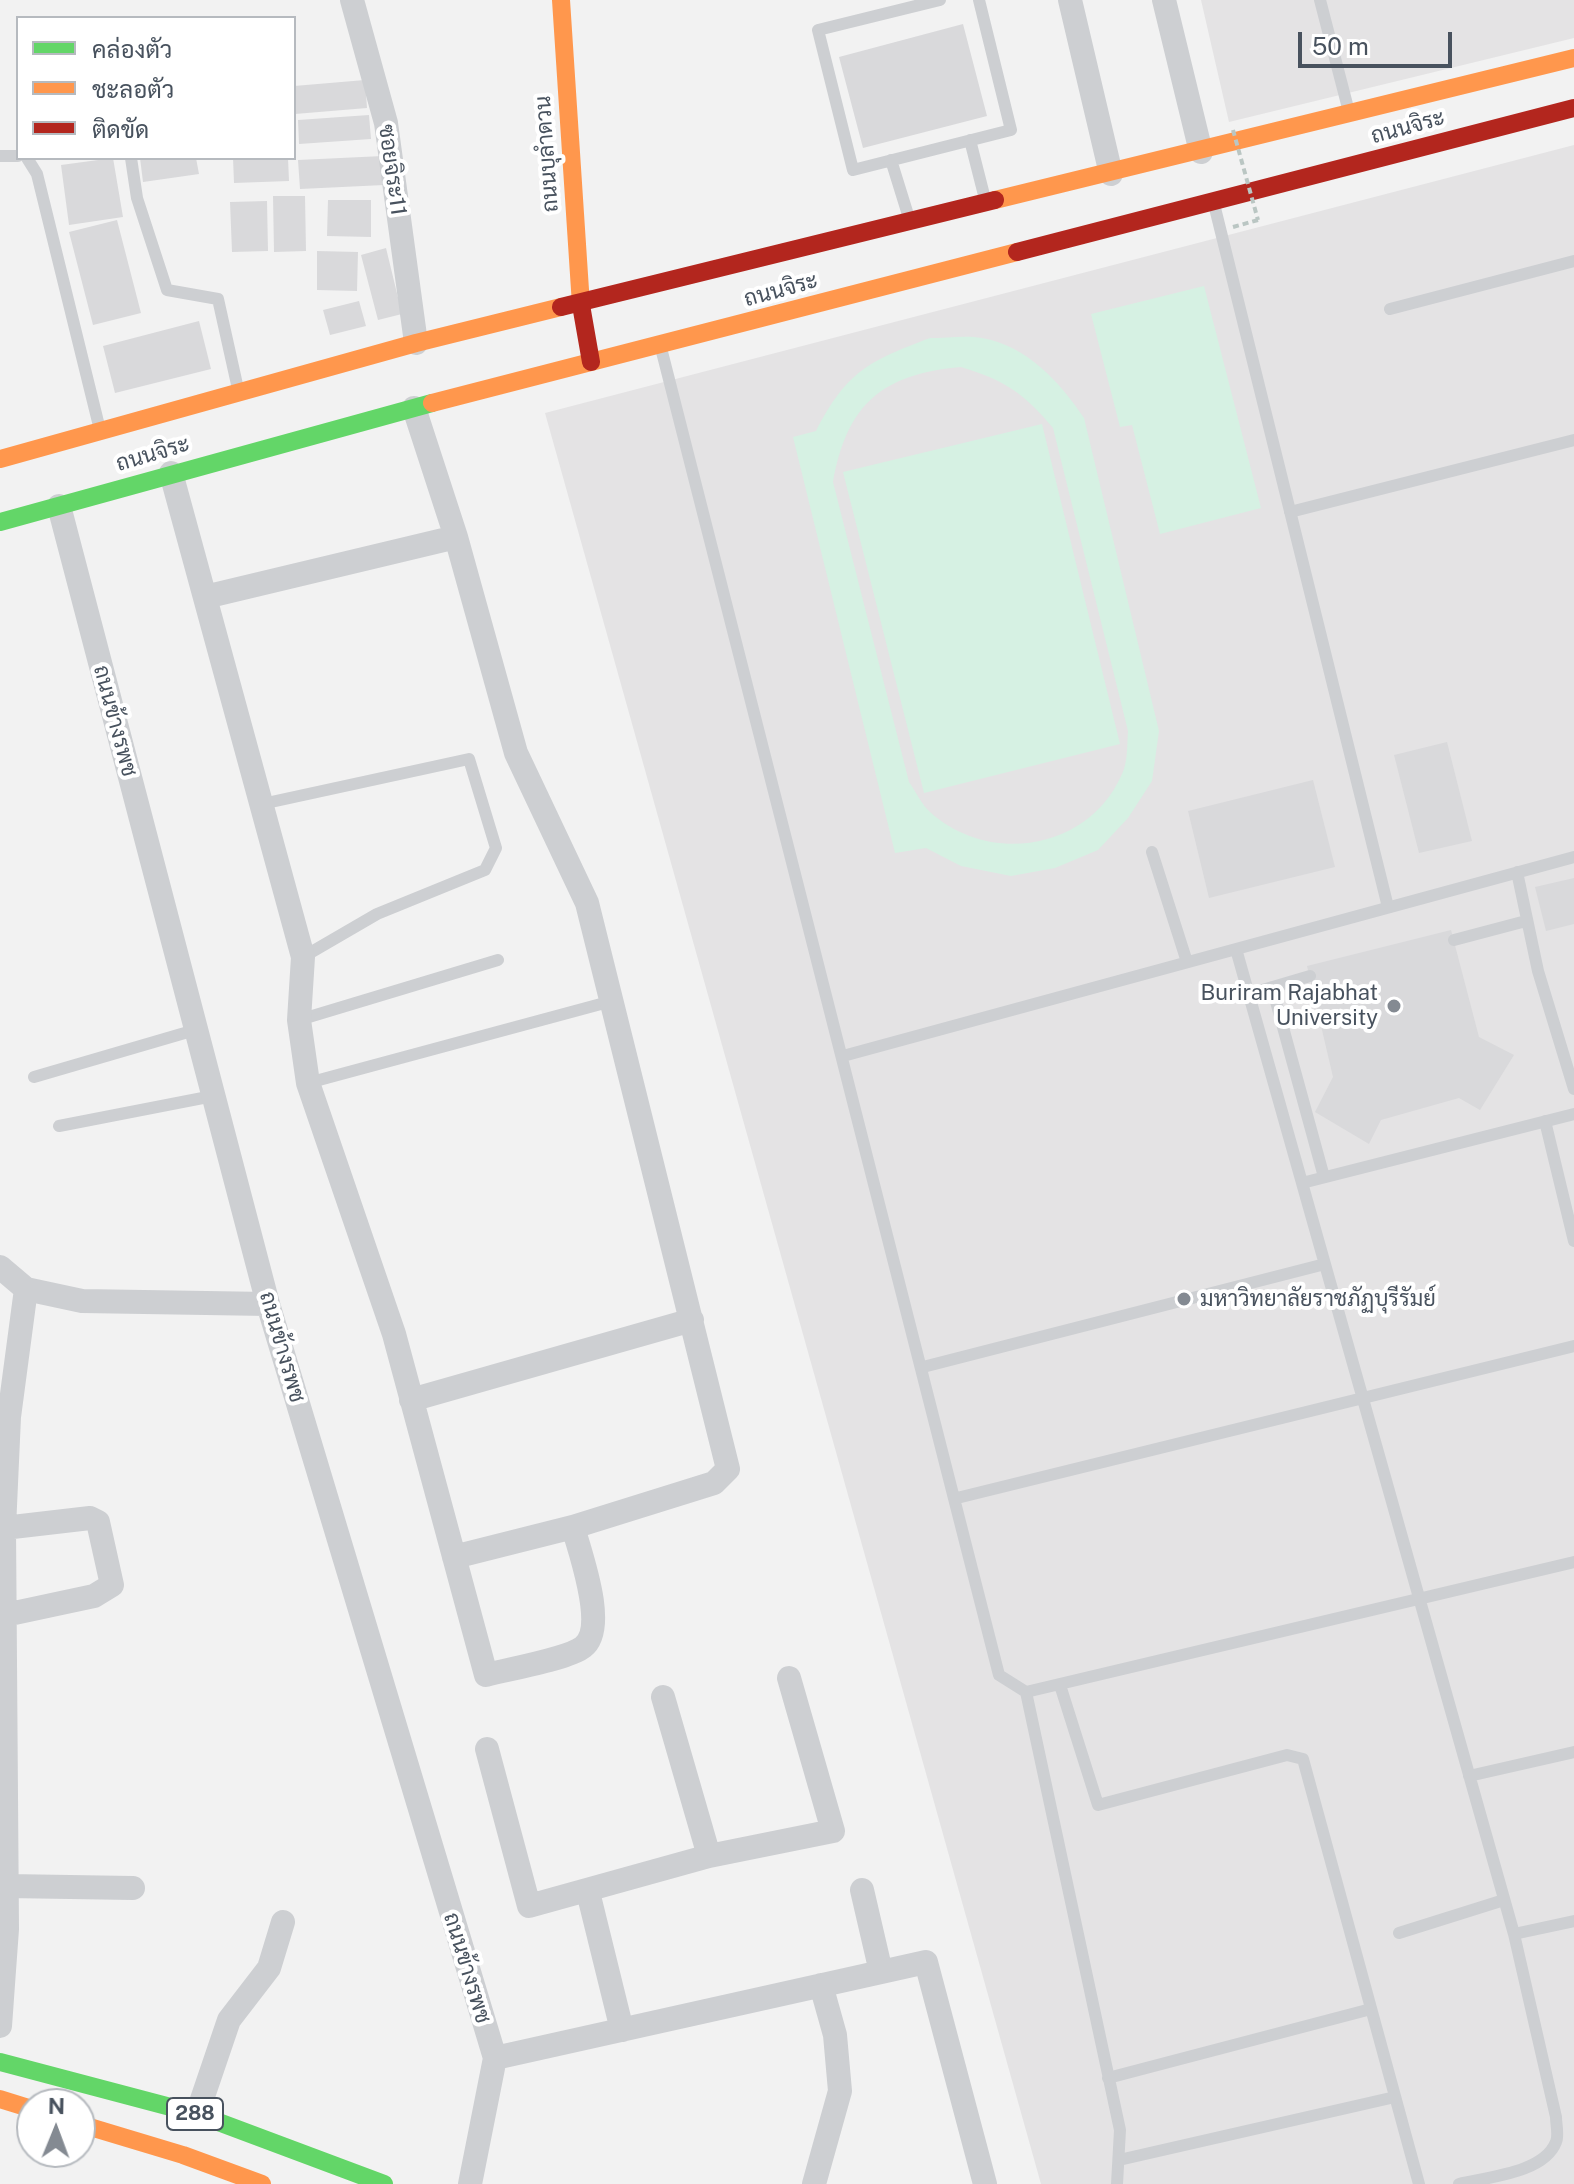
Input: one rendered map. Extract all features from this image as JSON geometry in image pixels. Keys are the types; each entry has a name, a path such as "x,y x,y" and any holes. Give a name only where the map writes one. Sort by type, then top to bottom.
{"main road":[{"name":"ถนนบุลำดวน","path":"561,0 581,305 591,362"},
{"name":"ถนนจิระ","path":"0,459 238,390 416,343 911,224 1574,58"},
{"name":"ถนนจิระ","path":"0,522 414,408 661,347 1574,108"},
{"name":"288","path":"0,2062 197,2114 384,2184"},
{"name":"288","path":"96,2129 183,2155 262,2184"}],"street":[{"name":"ซอยจิระ11","path":"352,0 386,123 416,343"},
{"path":"1070,0 1111,174"},
{"path":"1164,0 1201,152"},
{"path":"414,408 456,537 516,753 587,903 728,1469 714,1483 573,1527 454,1557"},
{"path":"171,473 303,957 299,1020 308,1083 394,1334 486,1675 568,1654 589,1641 594,1618 591,1595 573,1527"},
{"name":"ถนนข้างรพช","path":"59,506 268,1304 495,2058 470,2184"},
{"path":"205,597 456,537"},
{"path":"0,1267 26,1289 82,1301 268,1304"},
{"path":"0,2026 7,1886 4,1421 26,1289"},
{"path":"411,1400 692,1320"},
{"path":"4,1528 90,1518 98,1522 112,1585 94,1596 5,1615"},
{"path":"487,1749 529,1906 709,1856 833,1831 789,1678"},
{"path":"663,1697 709,1856"},
{"path":"7,1886 133,1888"},
{"path":"862,1890 881,1972"},
{"path":"588,1892 622,2030"},
{"path":"197,2114 229,2020 269,1968 283,1922"},
{"path":"495,2058 926,1962 985,2184"},
{"path":"814,2184 840,2091 835,2035 821,1985"}],"lane":[{"path":"940,0 818,30 853,170 1011,130 979,0"},
{"path":"1320,0 1350,115"},
{"path":"970,140 987,205"},
{"path":"28,160 40,186 100,430"},
{"path":"131,160 137,198 167,290 218,299 238,390"},
{"path":"891,160 911,224"},
{"path":"1213,202 1388,907"},
{"path":"1390,309 1574,261"},
{"path":"661,347 957,1498 985,1629 999,1675 1026,1692 1574,1562"},
{"path":"1290,512 1574,440"},
{"path":"262,804 469,759 496,848 485,870 377,914 303,957"},
{"path":"1152,852 1187,962"},
{"path":"843,1056 1574,857"},
{"path":"1517,872 1526,921 1574,1089"},
{"path":"1454,940 1526,921"},
{"path":"1236,949 1514,1934 1556,2117 1558,2139 1548,2155 1527,2167 1459,2184"},
{"path":"299,1020 498,960"},
{"path":"1249,994 1310,976"},
{"path":"1272,987 1324,1177"},
{"path":"308,1083 612,1001"},
{"path":"34,1077 195,1030"},
{"path":"59,1126 213,1096"},
{"path":"1302,1183 1574,1114"},
{"path":"1545,1121 1569,1202 1574,1241"},
{"path":"923,1367 1325,1264"},
{"path":"957,1498 1574,1346"},
{"path":"1060,1685 1098,1805 1287,1755 1303,1759 1419,2184"},
{"path":"1026,1692 1120,2130 1117,2184"},
{"path":"1469,1776 1574,1752"},
{"path":"1399,1933 1504,1900"},
{"path":"1514,1934 1574,1921"},
{"path":"1108,2078 1371,2009"},
{"path":"1119,2160 1395,2097"}],"path":[{"path":"1220,230 1258,220 1233,130"}],"shaded area":[{"path":"1201,0 1574,0 1574,38 1229,122"},
{"name":"มหาวิทยาลัยราชภัฏบุรีรัมย์","path":"1574,145 1574,2184 1041,2184 545,413"}],"green space":[{"path":"1204,286 1261,508 1160,534 1132,425 1120,427 1091,314"},
{"path":"930,338 982,338 1014,349 1053,379 1084,418 1159,731 1152,781 1128,818 1098,850 1055,868 1011,876 961,866 926,848 895,853 793,437 816,431 838,394 862,371 891,354","holes":["961,367 1012,389 1053,428 1128,731 1124,769 1107,800 1087,820 1063,834 1036,842 1008,844 981,840 954,829 927,809 909,782 833,482 848,432 873,398 889,386 933,371"]},
{"path":"1042,424 1120,744 924,793 843,472"}],"building":[{"path":"963,24 987,116 863,148 839,57"},
{"path":"365,80 367,108 296,114 296,86"},
{"path":"369,115 371,139 299,144 298,120"},
{"path":"383,156 384,185 300,189 298,160"},
{"path":"113,160 123,217 69,225 61,165"},
{"path":"140,160 196,160 199,174 143,182"},
{"path":"233,160 288,160 289,181 234,183"},
{"path":"273,196 305,196 306,251 274,252"},
{"path":"328,200 371,200 371,237 327,236"},
{"path":"267,201 268,251 232,252 230,202"},
{"path":"117,220 141,313 93,325 69,232"},
{"path":"386,248 402,314 378,320 361,255"},
{"path":"317,251 358,252 357,291 317,290"},
{"path":"359,301 366,326 330,335 323,310"},
{"path":"199,321 211,369 115,393 103,346"},
{"path":"1447,742 1472,841 1419,853 1394,755"},
{"path":"1313,780 1335,867 1209,898 1188,811"},
{"path":"1574,878 1574,924 1546,931 1535,887"},
{"name":"Buriram Rajabhat University","path":"1451,930 1479,1037 1514,1055 1480,1110 1459,1098 1381,1120 1369,1144 1315,1112 1333,1077 1307,966"}],"traffic: fast":[{"path":"0,522 432,403"},
{"path":"0,2062 197,2114 384,2184"}],"traffic: slow":[{"path":"561,0 581,305"},
{"path":"995,200 1574,58"},
{"path":"432,403 1017,252"},
{"path":"0,459 416,343 561,307"},
{"path":"0,2099 16,2104"},
{"path":"96,2129 183,2155 262,2184"}],"traffic: jam":[{"path":"1017,252 1574,108"},
{"path":"561,307 995,200"},
{"path":"581,305 591,362"}],"place":[{"name":"Buriram Rajabhat University","path":"1394,1006"},
{"name":"มหาวิทยาลัยราชภัฏบุรีรัมย์","path":"1184,1299"}]}
